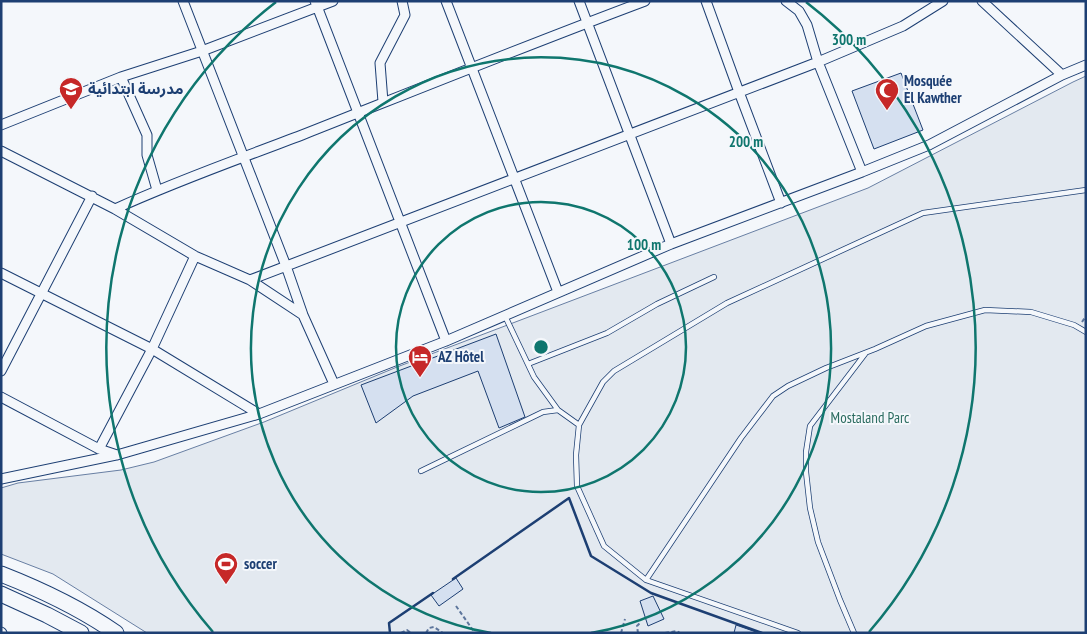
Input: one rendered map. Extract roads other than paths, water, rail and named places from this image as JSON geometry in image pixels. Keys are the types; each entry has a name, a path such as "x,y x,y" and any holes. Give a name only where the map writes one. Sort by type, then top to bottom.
{"highway":[{"path":"1,574 37,588 72,605 116,633"},
{"path":"1,594 82,633"}],"street":[{"path":"183,1 303,314 334,384"},
{"path":"1,125 121,77 202,51 316,4 333,1"},
{"path":"383,102 380,63 405,15 402,1"},
{"path":"446,1 516,178 558,292"},
{"path":"579,1 670,244"},
{"path":"115,209 157,190 243,158 472,66 645,1"},
{"path":"706,1 781,203"},
{"path":"786,1 799,11 807,25 818,62 862,172"},
{"path":"250,280 818,62 903,26 943,1"},
{"path":"982,1 1062,75"},
{"path":"316,4 446,341"},
{"path":"1,479 117,455 259,414 446,341 504,314 670,244 862,172 929,144 1062,75 1086,65"},
{"path":"121,77 147,135 147,155 157,190"},
{"path":"1,151 92,196 195,256 250,280 303,314"},
{"path":"1,371 92,196"},
{"path":"99,449 152,349 195,256"},
{"path":"1,273 152,349 259,414"},
{"path":"1,397 99,449 117,455"}],"lane":[{"path":"798,633 646,580 604,546 576,486 576,455 579,425 603,382 614,371 726,303 923,213 1086,190"},
{"path":"528,364 607,333 657,304 714,277"},
{"path":"646,580 741,438 773,396 788,386 926,326 984,310 1031,312 1074,325 1086,332"},
{"path":"504,314 534,377 558,410 579,425"},
{"path":"854,633 818,542 810,508 806,452 810,426 866,352"},
{"path":"421,472 543,412 558,410"},
{"path":"780,627 781,633"}],"place":[{"name":"مدرسة ابتدائية","path":"71,110"},
{"name":"Mosquée El Kawther","path":"887,111"},
{"name":"AZ Hôtel","path":"420,378"},
{"name":"soccer","path":"226,585"}],"park label":[{"name":"Mostaland Parc","path":"870,418"}]}
